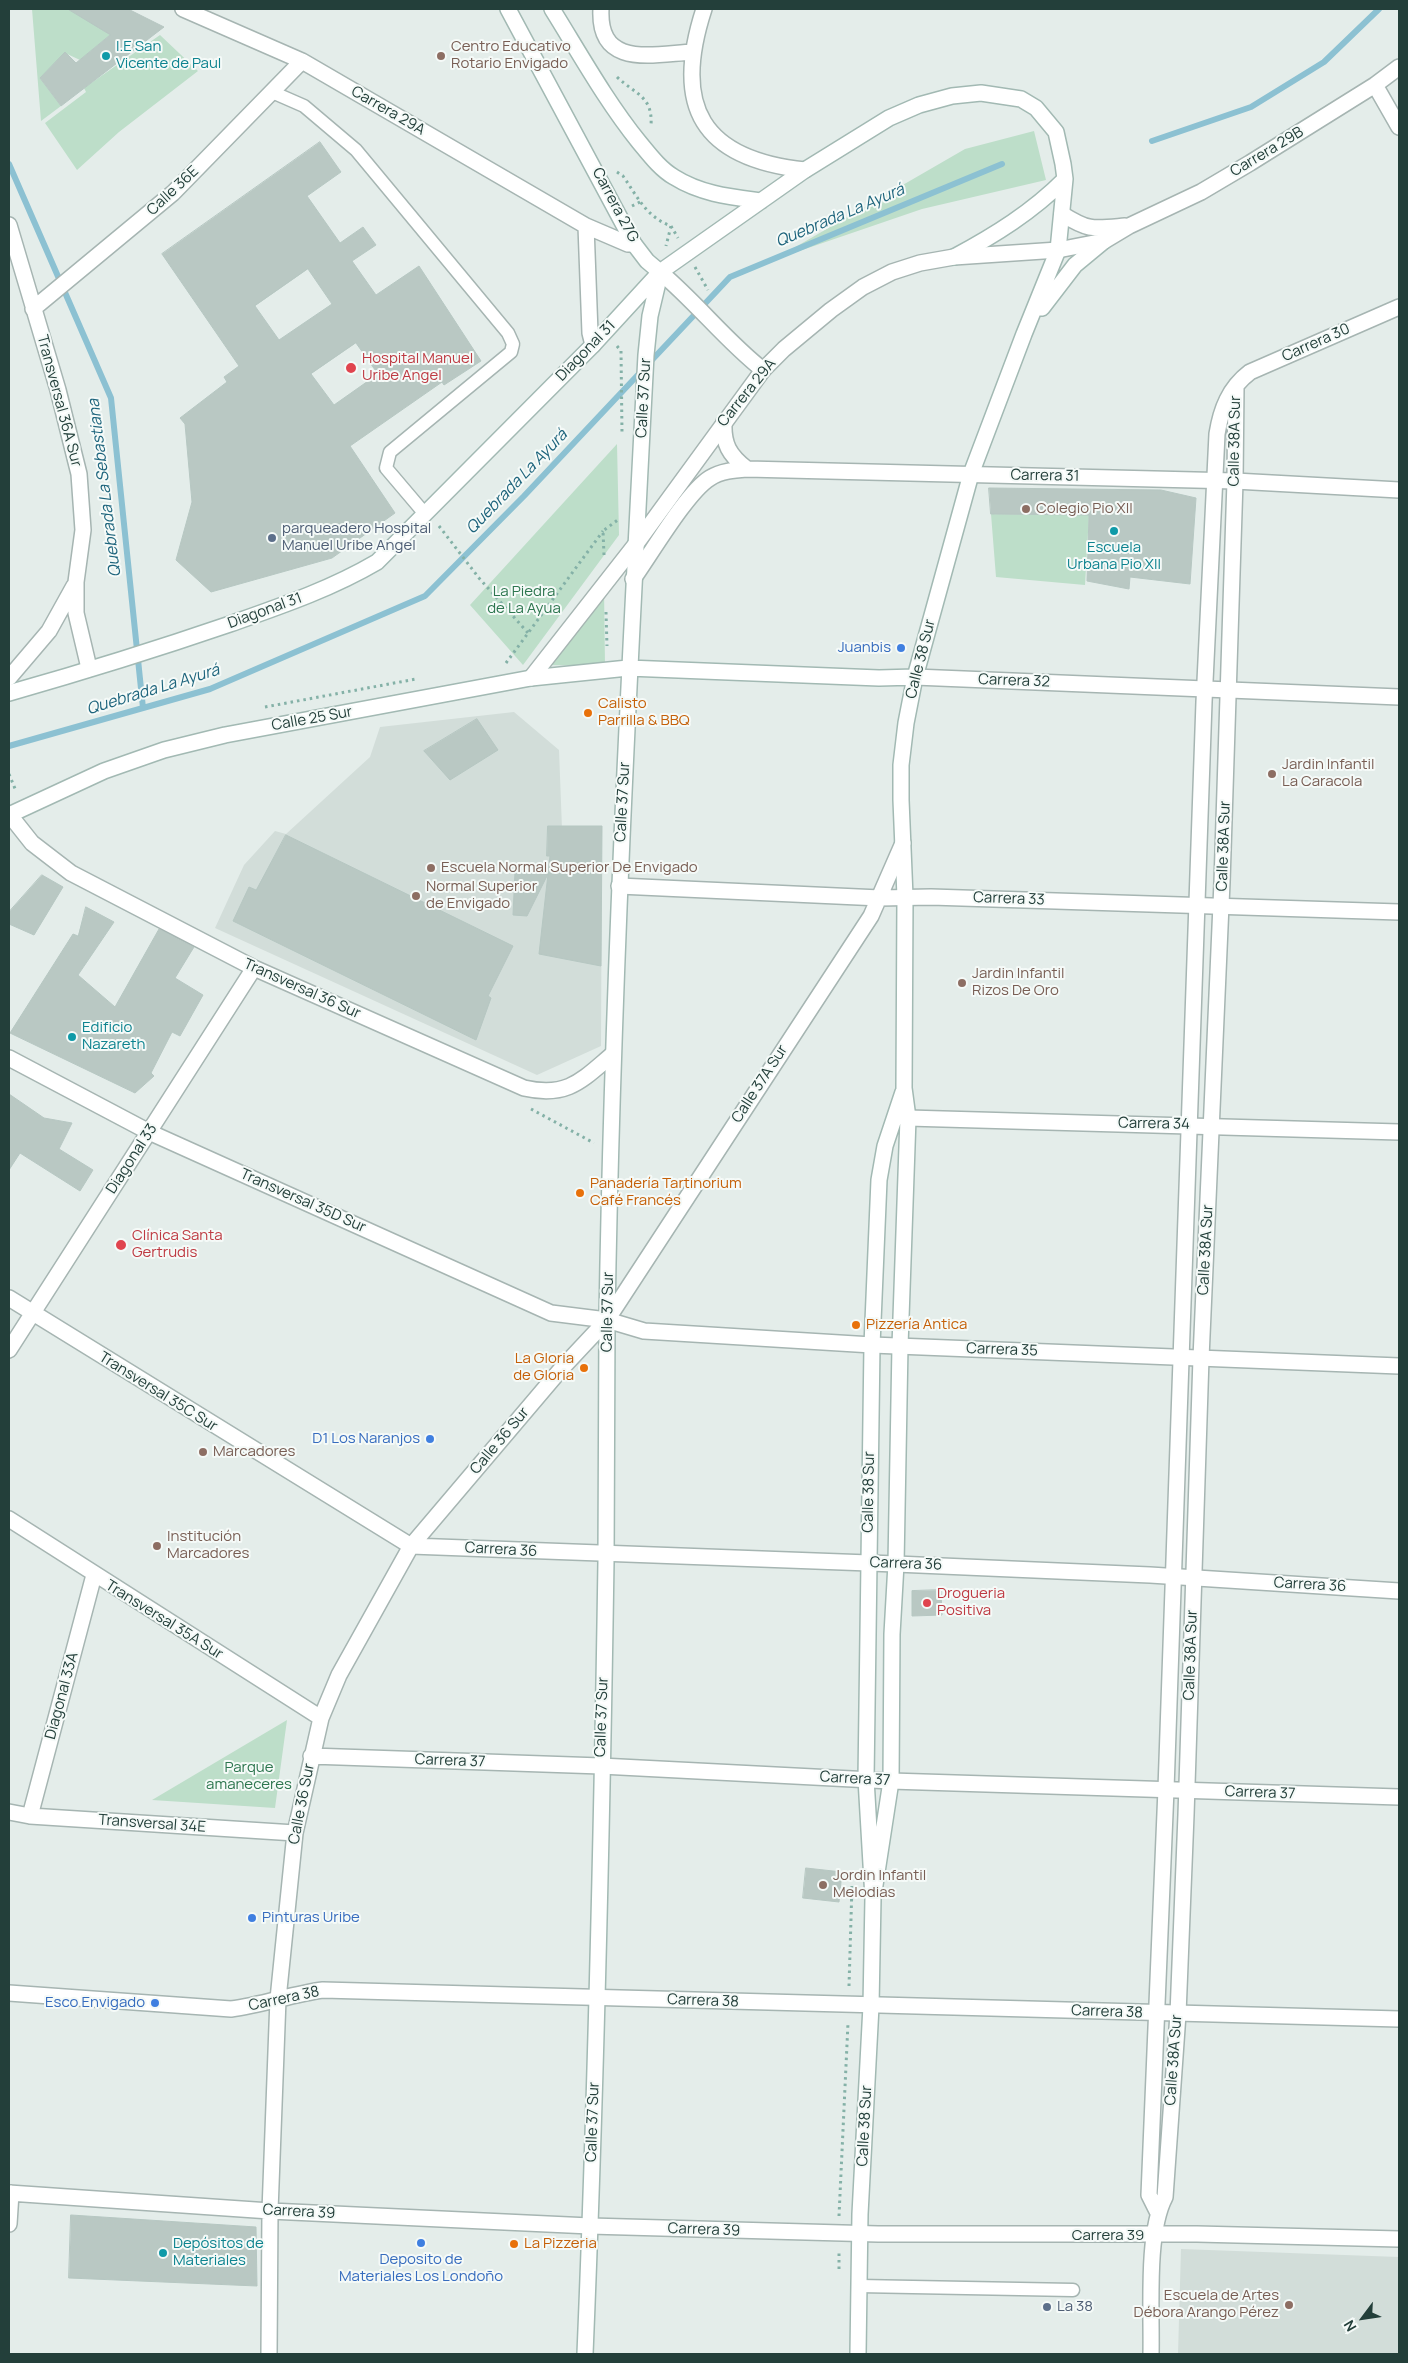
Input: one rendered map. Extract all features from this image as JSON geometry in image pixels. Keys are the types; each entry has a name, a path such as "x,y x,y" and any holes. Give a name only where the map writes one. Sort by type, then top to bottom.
{"street":[{"name":"Carrera 29A","path":"183,9 202,13 302,61 586,226 628,244 634,244"},
{"name":"Carrera 27G","path":"508,9 590,158 634,244 648,261 698,306 746,357 763,370"},
{"path":"552,9 622,121 651,156 673,177 694,188 722,196 761,201"},
{"path":"601,9 600,21 604,37 622,53 633,55 693,52"},
{"path":"704,9 693,52 691,88 698,113 714,136 738,154 759,163 805,170"},
{"name":"Calle 36E","path":"33,309 173,194 302,61"},
{"name":"Carrera 29B","path":"1058,250 1104,241 1128,226 1201,192 1375,85 1397,75"},
{"path":"1375,85 1399,127"},
{"name":"Diagonal 31","path":"9,693 126,658 289,603 350,579 377,562 593,346 660,272 805,170 889,118 919,105 952,96 981,93 1021,99 1036,108 1056,132 1065,179 1058,250"},
{"path":"954,257 1018,220 1047,197 1065,179"},
{"name":"Carrera 29B","path":"1062,214 1081,226 1091,229 1128,226"},
{"name":"Transversal 36A Sur","path":"9,224 58,390 79,474 83,530 76,582 76,613 93,667"},
{"path":"586,226 590,333 593,346"},
{"path":"1024,334 1066,276 1104,241"},
{"name":"Carrera 29A","path":"531,678 636,544 763,370 784,349 824,316 863,288 892,272 920,263 954,257 1058,250"},
{"name":"Calle 38 Sur","path":"873,1898 891,1781 892,1634 896,1564 900,1346 908,1118 904,1088 906,897 901,765 906,723 915,677 971,474 1058,250"},
{"name":"Calle 37 Sur","path":"585,2354 597,1998 606,1555 607,1320 619,886 628,668 646,355 650,316 660,272"},
{"name":"Carrera 30","path":"1236,383 1250,372 1399,306"},
{"name":"Calle 38A Sur","path":"1157,2212 1148,2196 1166,1789 1179,1357 1198,905 1204,688 1220,413 1236,383"},
{"name":"Calle 38A Sur","path":"1152,2354 1154,2236 1157,2212 1165,2197 1178,2014 1201,1358 1222,905 1235,481 1236,383"},
{"path":"724,422 723,436 726,448 733,458 747,469"},
{"name":"Carrera 31","path":"634,579 699,486 712,476 724,472 747,469 1235,481 1399,490"},
{"name":"Transversal 36A Sur","path":"9,678 49,632 76,582"},
{"name":"Carrera 32","path":"628,668 879,678 915,677 1399,697"},
{"name":"Calle 25 Sur","path":"9,814 104,771 164,750 225,735 531,678 628,668"},
{"name":"Transversal 36 Sur","path":"9,814 32,843 71,873 254,968 532,1090 555,1092 571,1087 613,1054"},
{"name":"Calle 37A Sur","path":"607,1320 880,898 903,843"},
{"name":"Carrera 33","path":"619,886 880,898 906,897 1222,905 1399,912"},
{"name":"Diagonal 33","path":"9,1350 254,968"},
{"name":"Transversal 35D Sur","path":"9,1058 149,1132 551,1312 607,1320"},
{"name":"Calle 38 Sur","path":"858,2354 860,2234 871,2006 873,1898 866,1779 872,1345 879,1180 885,1146 904,1088"},
{"name":"Carrera 34","path":"908,1118 1189,1124 1399,1132"},
{"name":"Transversal 35C Sur","path":"9,1298 411,1546"},
{"name":"Carrera 35","path":"607,1320 644,1331 872,1345 1399,1366"},
{"name":"Calle 36 Sur","path":"269,2354 270,2211 278,1999 295,1833 321,1718 339,1675 411,1546 562,1368 607,1320"},
{"name":"Transversal 35A Sur","path":"9,1519 94,1575 321,1718"},
{"name":"Carrera 36","path":"411,1546 606,1555 896,1564 1194,1578 1399,1591"},
{"name":"Diagonal 33A","path":"30,1816 94,1575"},
{"name":"Carrera 37","path":"311,1756 601,1766 891,1781 1399,1797"},
{"name":"Transversal 34E","path":"9,1812 30,1816 295,1833"},
{"name":"Carrera 38","path":"9,1993 231,2009 256,2006 298,1993 323,1990 1399,2019"},
{"path":"9,2224 10,2193"},
{"name":"Carrera 39","path":"10,2193 270,2211 590,2226 839,2234 1154,2236 1197,2234 1399,2239"}],"lane":[{"path":"272,92 304,106 356,150 508,333 513,344 510,352 390,452 386,468 425,514"},
{"path":"859,2286 1073,2290"}],"path":[{"path":"616,76 646,100 652,113 650,129"},
{"path":"590,158 623,176 648,214 660,222 671,226 660,272"},
{"path":"619,214 640,202"},
{"path":"607,330 621,351 622,441"},
{"path":"439,526 454,548 529,634"},
{"path":"499,664 509,662 604,531"},
{"path":"264,708 420,678"},
{"path":"9,774 10,782 15,792 24,788"},
{"path":"526,1106 612,1152"},
{"path":"839,2271 852,1880"}],"shaded area":[{"name":"Normal Superior de Envigado","path":"514,712 559,750 562,829 602,826 601,1046 537,1075 215,928 244,865 275,831 286,834 370,757 380,727"},
{"name":"Escuela de Artes Débora Arango Pérez","path":"1181,2249 1399,2257 1399,2354 1178,2354"}],"green space":[{"path":"32,9 73,9 110,35 80,60 65,53 40,78 61,106 41,121"},
{"path":"160,35 198,71 119,132 77,170 45,123 86,92 84,88"},
{"path":"1034,131 1046,180 922,209 773,260 965,149"},
{"name":"La Piedra de La Ayua","path":"617,444 619,535 523,665 470,605"},
{"path":"991,514 1089,515 1085,585 996,577"},
{"path":"604,588 605,666 544,665"},
{"name":"Parque amaneceres","path":"287,1720 275,1808 152,1800"}],"building":[{"name":"I.E San Vicente de Paul","path":"68,9 128,9 164,27 61,106 40,78 65,52 76,63 110,35"},
{"path":"320,142 341,172 307,196 340,243 363,227 376,245 352,261 376,295 419,266 481,361 444,385 442,382 350,446 395,513 332,558 211,592 176,560 192,502 185,424 180,418 227,382 224,377 239,366 162,254","holes":["308,269 332,304 279,340 255,306","356,343 378,374 334,405 311,374"]},
{"name":"Escuela Urbana Pio XII","path":"989,488 1161,490 1196,498 1190,584 1130,577 1129,589 1087,581 1089,515 991,514"},
{"path":"477,719 498,750 450,780 424,751"},
{"path":"548,826 602,826 601,966 539,954 550,856 547,856"},
{"path":"286,835 513,946 488,996 491,998 476,1040 233,921 249,887 256,890"},
{"path":"515,872 548,874 527,916 513,915"},
{"path":"42,875 63,887 34,935 9,924 9,912"},
{"path":"86,907 114,922 78,975 115,1007 159,929 194,947 175,978 203,995 180,1036 172,1032 151,1073 154,1076 135,1093 10,1033 73,934 78,936"},
{"path":"9,1094 44,1118 72,1123 59,1149 93,1170 80,1191 20,1153 9,1170"},
{"name":"Drogueria Positiva","path":"941,1590 942,1615 912,1616 912,1591"},
{"name":"Jordin Infantil Melodias","path":"806,1868 842,1872 839,1902 803,1898"},
{"name":"Depósitos de Materiales","path":"71,2215 256,2227 257,2286 69,2278"}],"waterway":[{"name":"Quebrada La Ayurá","path":"1152,141 1251,107 1324,62 1379,9"},
{"name":"Quebrada La Sebastiana","path":"9,164 111,398 143,708"},
{"name":"Quebrada La Ayurá","path":"9,746 210,689 425,596 524,496 730,277 1002,164"}],"place":[{"name":"I.E San Vicente de Paul","path":"106,56"},
{"name":"Centro Educativo Rotario Envigado","path":"441,56"},
{"name":"Hospital Manuel Uribe Angel","path":"351,368"},
{"name":"Colegio Pio XII","path":"1026,509"},
{"name":"Escuela Urbana Pio XII","path":"1114,531"},
{"name":"parqueadero Hospital Manuel Uribe Angel","path":"272,538"},
{"name":"Juanbis","path":"901,648"},
{"name":"Calisto Parrilla & BBQ","path":"588,713"},
{"name":"Jardin Infantil La Caracola","path":"1272,774"},
{"name":"Escuela Normal Superior De Envigado","path":"431,868"},
{"name":"Normal Superior de Envigado","path":"416,896"},
{"name":"Jardin Infantil Rizos De Oro","path":"962,983"},
{"name":"Edificio Nazareth","path":"72,1037"},
{"name":"Panadería Tartinorium Café Francés","path":"580,1193"},
{"name":"Clínica Santa Gertrudis","path":"121,1245"},
{"name":"Pizzería Antica","path":"856,1325"},
{"name":"La Gloria de Gloria","path":"584,1368"},
{"name":"D1 Los Naranjos","path":"430,1439"},
{"name":"Marcadores","path":"203,1452"},
{"name":"Institución Marcadores","path":"157,1546"},
{"name":"Drogueria Positiva","path":"927,1603"},
{"name":"Jordin Infantil Melodias","path":"823,1885"},
{"name":"Pinturas Uribe","path":"252,1918"},
{"name":"Esco Envigado","path":"155,2003"},
{"name":"Deposito de Materiales Los Londoño","path":"421,2243"},
{"name":"La Pizzeria","path":"514,2244"},
{"name":"Depósitos de Materiales","path":"163,2253"},
{"name":"Escuela de Artes Débora Arango Pérez","path":"1289,2305"},
{"name":"La 38","path":"1047,2307"}]}
